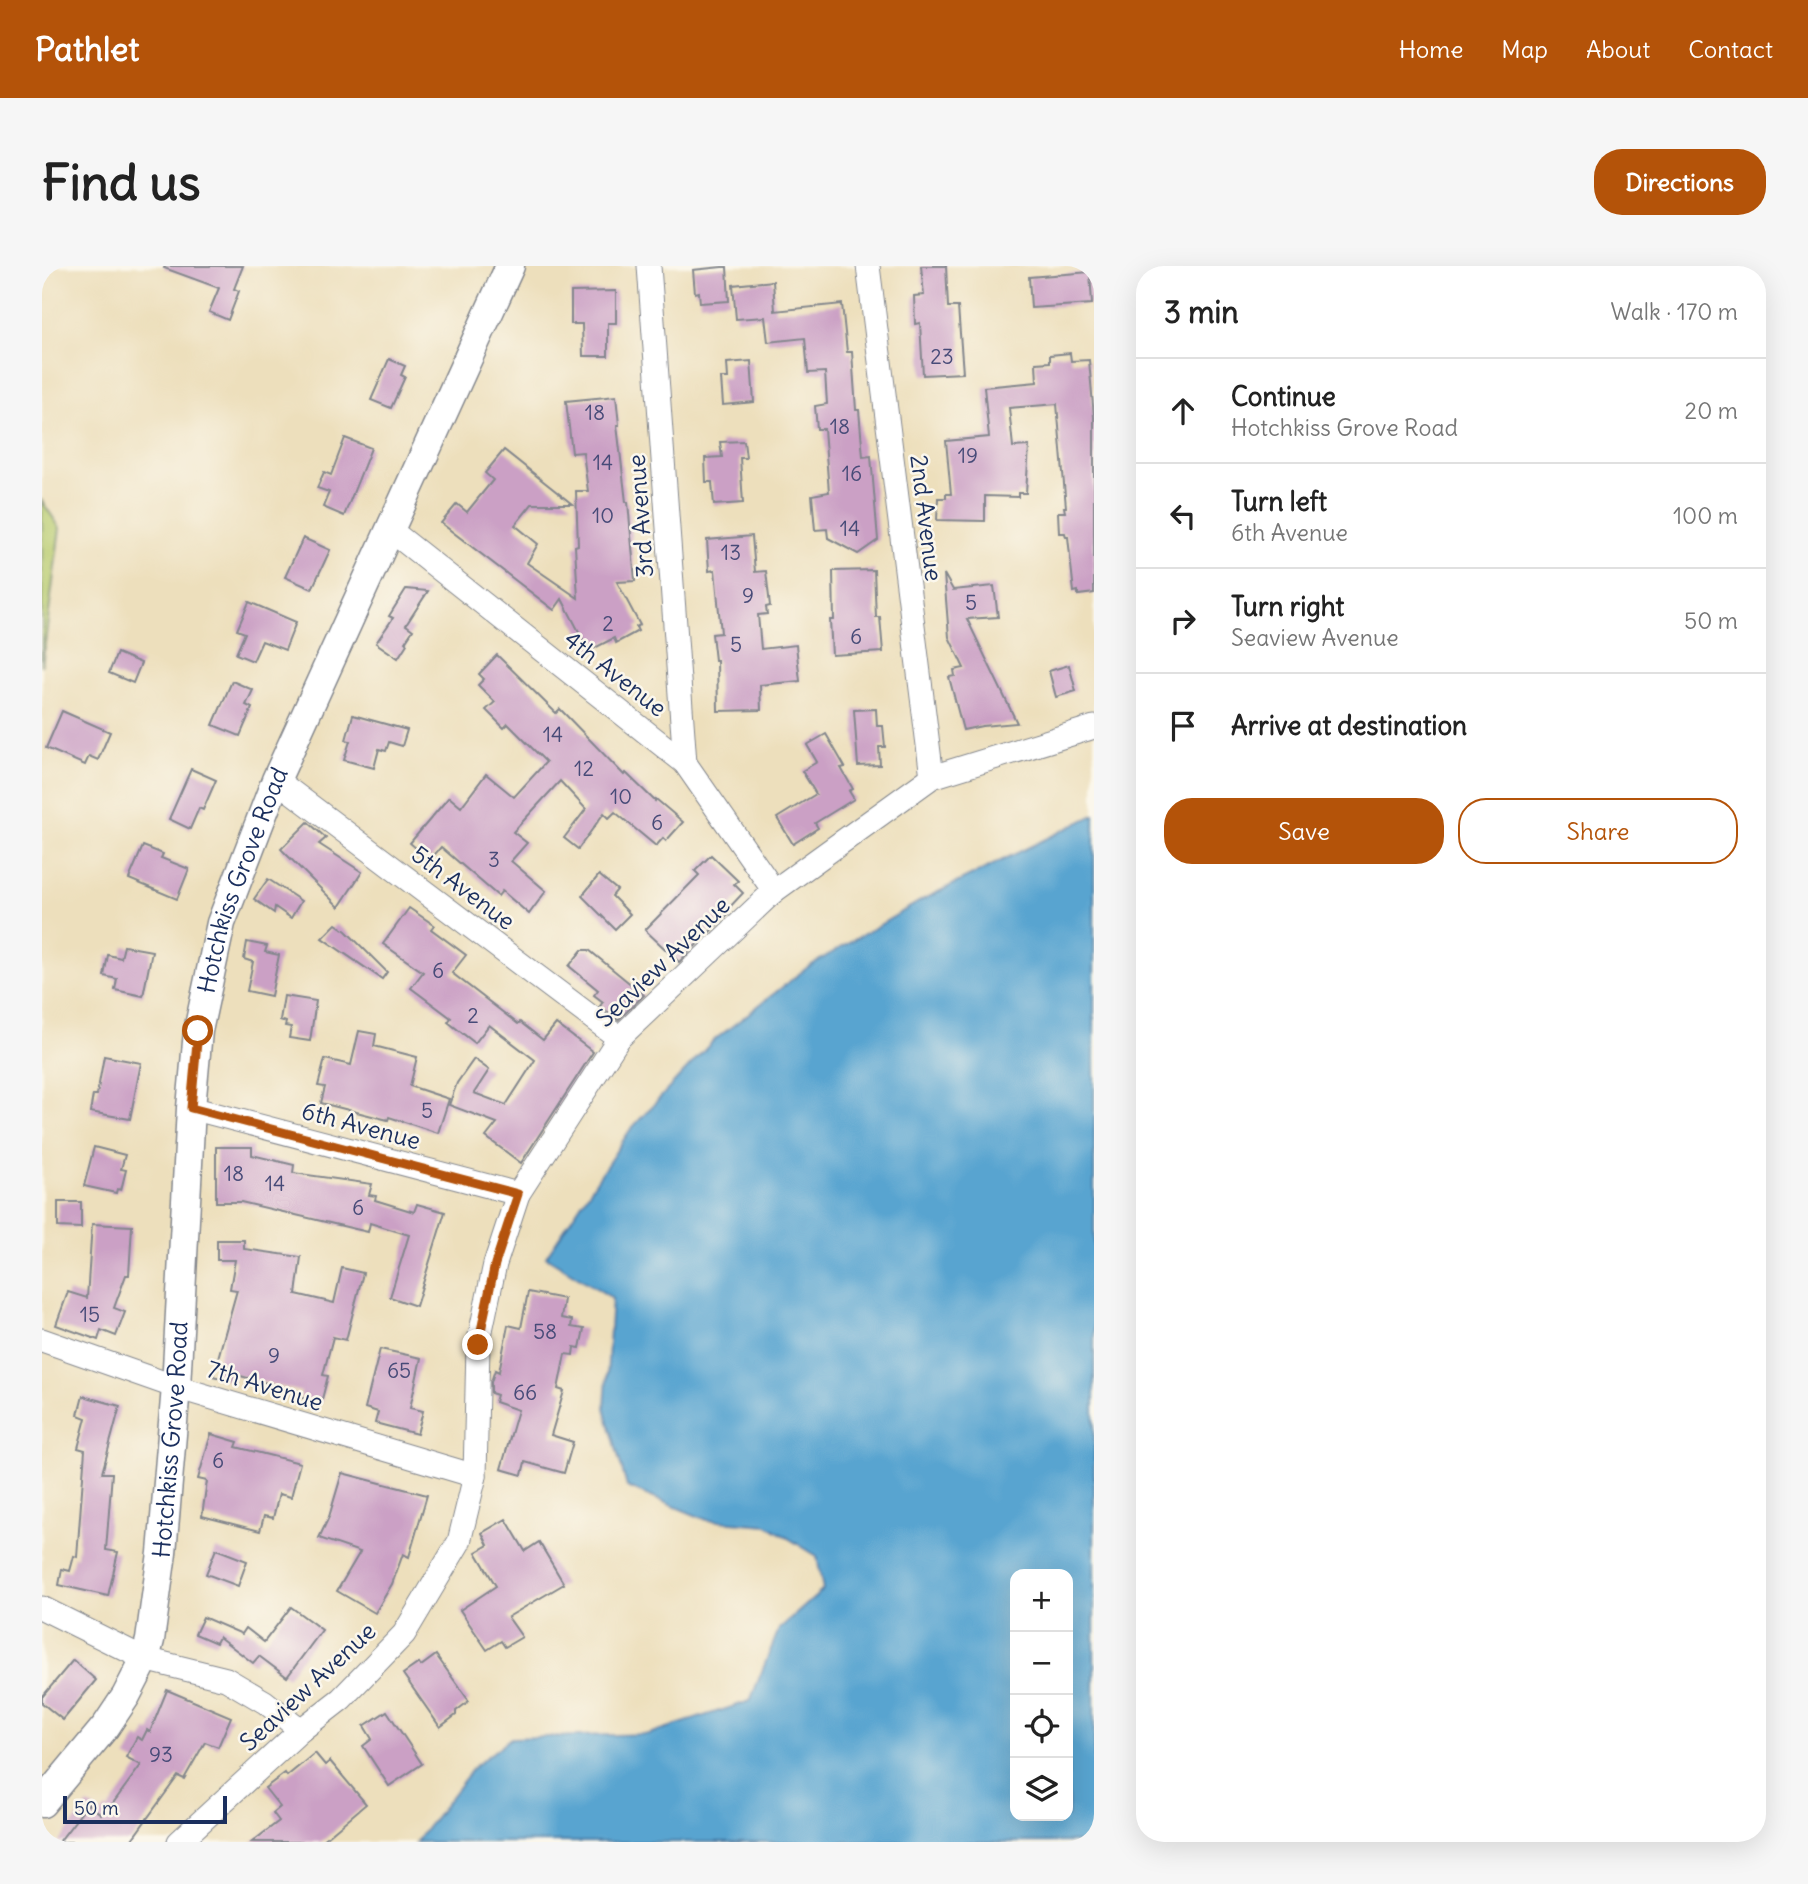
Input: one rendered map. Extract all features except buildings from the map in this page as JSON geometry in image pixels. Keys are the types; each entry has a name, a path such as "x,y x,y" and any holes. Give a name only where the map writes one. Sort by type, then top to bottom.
{"main road":[{"name":"Hotchkiss Grove Road","path":"42,1803 106,1726 126,1696 145,1660 150,1640 162,1553 176,1387 191,1108 198,1031 221,923 276,780 510,266"}],"street":[{"name":"3rd Avenue","path":"649,266 685,763"},
{"name":"2nd Avenue","path":"868,266 932,776"},
{"name":"4th Avenue","path":"389,529 685,763 774,891"},
{"name":"Seaview Avenue","path":"179,1842 301,1730 341,1699 404,1634 459,1542 475,1476 478,1345 495,1264 518,1194 619,1038 774,891 932,776 1094,727"},
{"name":"5th Avenue","path":"276,780 619,1038"},
{"name":"6th Avenue","path":"191,1108 518,1194"},
{"name":"7th Avenue","path":"42,1340 176,1387 475,1476"},
{"path":"42,1608 145,1660 226,1679 265,1702 301,1730"}],"green space":[{"path":"42,501 60,528 42,666"}],"water":[{"path":"1094,815 1094,1842 416,1842 474,1767 511,1738 649,1734 750,1701 779,1629 823,1590 817,1556 767,1525 707,1520 627,1487 605,1408 612,1298 546,1257 630,1130 712,1042 808,967 924,899"}],"route":[{"path":"198,1031 191,1108 518,1194 495,1264 478,1345"}]}
